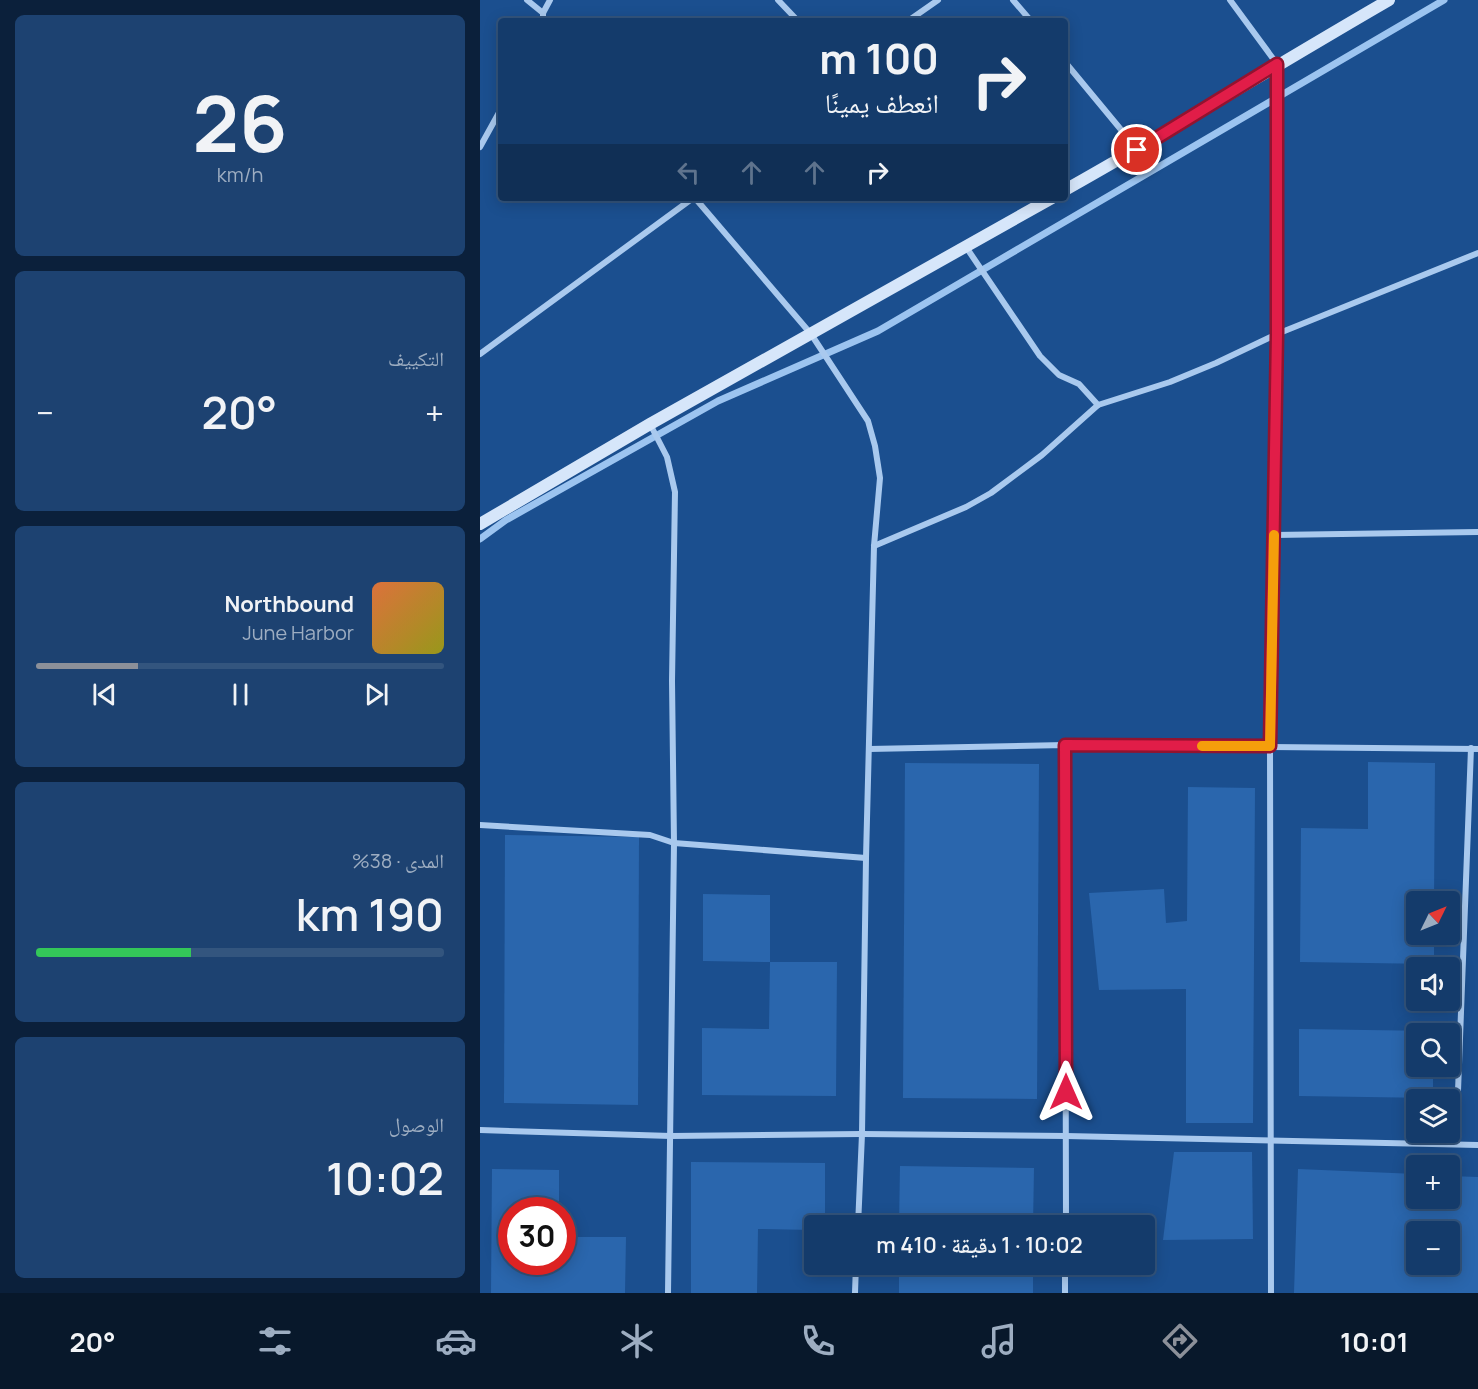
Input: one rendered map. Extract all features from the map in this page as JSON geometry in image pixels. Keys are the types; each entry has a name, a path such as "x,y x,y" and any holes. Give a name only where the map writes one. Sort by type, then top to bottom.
{"street":[{"path":"527,0 543,12"},
{"path":"543,18 543,12 550,0"},
{"path":"778,0 795,18"},
{"path":"912,18 938,0"},
{"path":"1014,0 1029,18"},
{"path":"1230,0 1277,64 1277,334 1270,746 1271,1293"},
{"path":"1068,188 1137,150 1277,64 1389,0"},
{"path":"1068,66 1137,150"},
{"path":"480,147 498,114"},
{"path":"480,354 690,201"},
{"path":"697,201 811,334 868,421 875,446 880,478 874,546 858,1215"},
{"path":"480,524 650,424 1047,201"},
{"path":"966,246 1040,356 1059,375 1078,384 1098,405"},
{"path":"874,546 966,507 991,493 1042,455 1098,405 1170,382 1277,334 1478,253"},
{"path":"650,424 667,457 675,492 672,681 674,843 668,1293"},
{"path":"1274,535 1478,532"},
{"path":"869,749 1065,745 1475,749 1456,1144"},
{"path":"1065,745 1066,1215"},
{"path":"480,825 650,835 674,843 866,858"},
{"path":"480,1130 671,1136 862,1134 1066,1136 1478,1145"},
{"path":"855,1293 856,1275"},
{"path":"1065,1275 1065,1293"}],"building":[{"path":"1368,762 1435,763 1434,891 1406,891 1406,945 1434,945 1434,957 1406,957 1406,964 1300,962 1301,828 1368,829"},
{"path":"905,763 1039,764 1037,1099 903,1098"},
{"path":"1188,787 1255,788 1253,1123 1186,1123 1186,989 1099,990 1089,893 1164,889 1166,923 1187,921"},
{"path":"505,835 639,837 638,1105 504,1103"},
{"path":"703,894 770,895 770,962 703,961"},
{"path":"770,962 837,962 836,1096 702,1095 702,1028 769,1029"},
{"path":"1299,1029 1406,1031 1406,1077 1433,1077 1433,1089 1406,1089 1406,1098 1299,1096"},
{"path":"1174,1152 1252,1152 1253,1239 1163,1240"},
{"path":"691,1162 825,1163 825,1215 804,1215 804,1230 758,1229 757,1293 691,1293"},
{"path":"900,1166 1034,1168 1033,1215 899,1215"},
{"path":"492,1169 559,1170 559,1197 498,1197 498,1275 576,1275 576,1237 626,1237 625,1293 491,1293"},
{"path":"1298,1169 1406,1174 1406,1209 1460,1209 1460,1176 1478,1177 1478,1293 1294,1293"},
{"path":"899,1275 1033,1275 1033,1293 899,1293"}],"waterway":[{"path":"480,539 506,520 718,401 878,331 1444,0"}],"slow traffic":[{"path":"1202,746 1270,746 1274,535"}],"route":[{"path":"1066,1092 1065,745 1270,746 1277,334 1277,64 1226,98 1137,150"}]}
